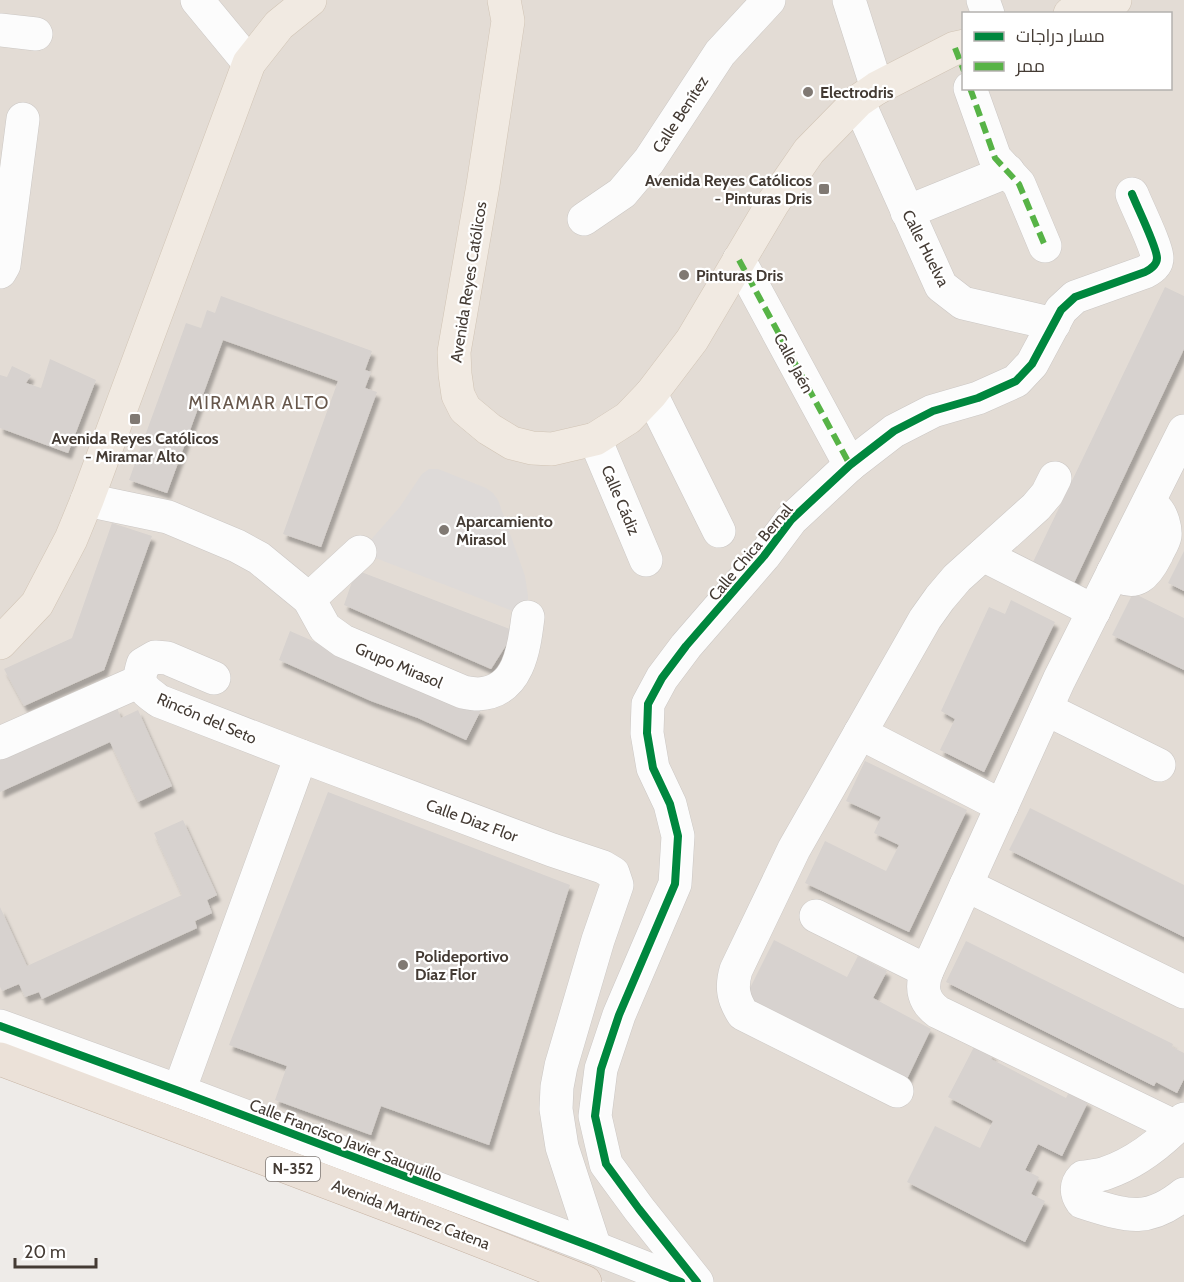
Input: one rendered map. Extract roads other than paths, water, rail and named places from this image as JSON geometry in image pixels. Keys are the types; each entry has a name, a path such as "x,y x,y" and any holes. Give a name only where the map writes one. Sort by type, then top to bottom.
{"highway":[{"name":"Avenida Martinez Catena","path":"0,1059 400,1209 585,1282"}],"main road":[{"path":"0,643 37,604 71,539 249,63 279,26 310,0"},
{"name":"Avenida Reyes Católicos","path":"504,0 508,21 454,352 455,374 458,395 465,409 489,429 512,443 532,448 552,449 595,439 628,418 651,394 692,340 773,203 808,151 867,95 961,55"},
{"path":"1076,12 1115,0"}],"street":[{"path":"198,0 249,63"},
{"name":"Calle Benítez","path":"584,219 622,193 649,161 720,53 769,0"},
{"name":"Calle Huelva","path":"849,0 873,132 941,286 963,303 1054,324"},
{"path":"0,30 36,34"},
{"path":"971,90 995,159 1019,184 1045,246"},
{"path":"0,272 4,266 7,179 21,118"},
{"path":"907,212 1008,171"},
{"name":"Calle Chica Bernal","path":"697,1282 606,1164 595,1116 601,1069 619,1015 675,884 678,836 670,804 653,768 647,733 648,704 662,678 686,646 764,556 791,520 850,465 894,431 933,411 978,398 1016,381 1032,364 1061,310 1075,297 1153,267 1157,260 1155,249 1132,194"},
{"name":"Calle Jaén","path":"739,260 850,465"},
{"path":"651,394 719,531"},
{"path":"1184,431 1046,709 927,971 923,985 924,994 932,1008 938,1012 1180,1123 1144,1153 1125,1165 1106,1174 1083,1177 1077,1185 1078,1197 1082,1202 1124,1215 1136,1215 1159,1210 1184,1194"},
{"name":"Calle Cádiz","path":"595,439 646,560"},
{"path":"897,1091 744,1014 734,997 732,987 736,970 794,849 925,619 957,578 1036,507 1047,494 1055,478"},
{"path":"87,500 168,517 237,546 259,558 309,599 360,552"},
{"path":"983,555 1094,610"},
{"name":"Grupo Mirasol","path":"309,599 325,628 343,641 463,692 478,694 495,690 507,682 517,669 528,617"},
{"name":"Rincón del Seto","path":"214,678 168,658 155,657 143,664 139,676 142,686 159,701 301,756"},
{"path":"0,743 140,681"},
{"path":"1046,709 1159,765"},
{"path":"860,733 1002,806"},
{"path":"179,1091 301,756"},
{"name":"Calle Diaz Flor","path":"301,756 603,867 613,873 617,885 598,940 557,1087 556,1109 562,1147 595,1248"},
{"path":"966,885 1184,992"},
{"path":"816,916 927,971"},
{"name":"Calle Francisco Javier Sauquillo","path":"0,1026 179,1091 681,1282"}],"place":[{"name":"Electrodris","path":"808,92"},
{"name":"Avenida Reyes Católicos - Pinturas Dris","path":"824,189"},
{"name":"Pinturas Dris","path":"684,275"},
{"name":"Avenida Reyes Católicos - Miramar Alto","path":"135,419"},
{"name":"Aparcamiento Mirasol","path":"444,530"},
{"name":"Polideportivo Díaz Flor","path":"403,965"}],"district":[{"name":"MIRAMAR ALTO","path":"259,403"}]}
